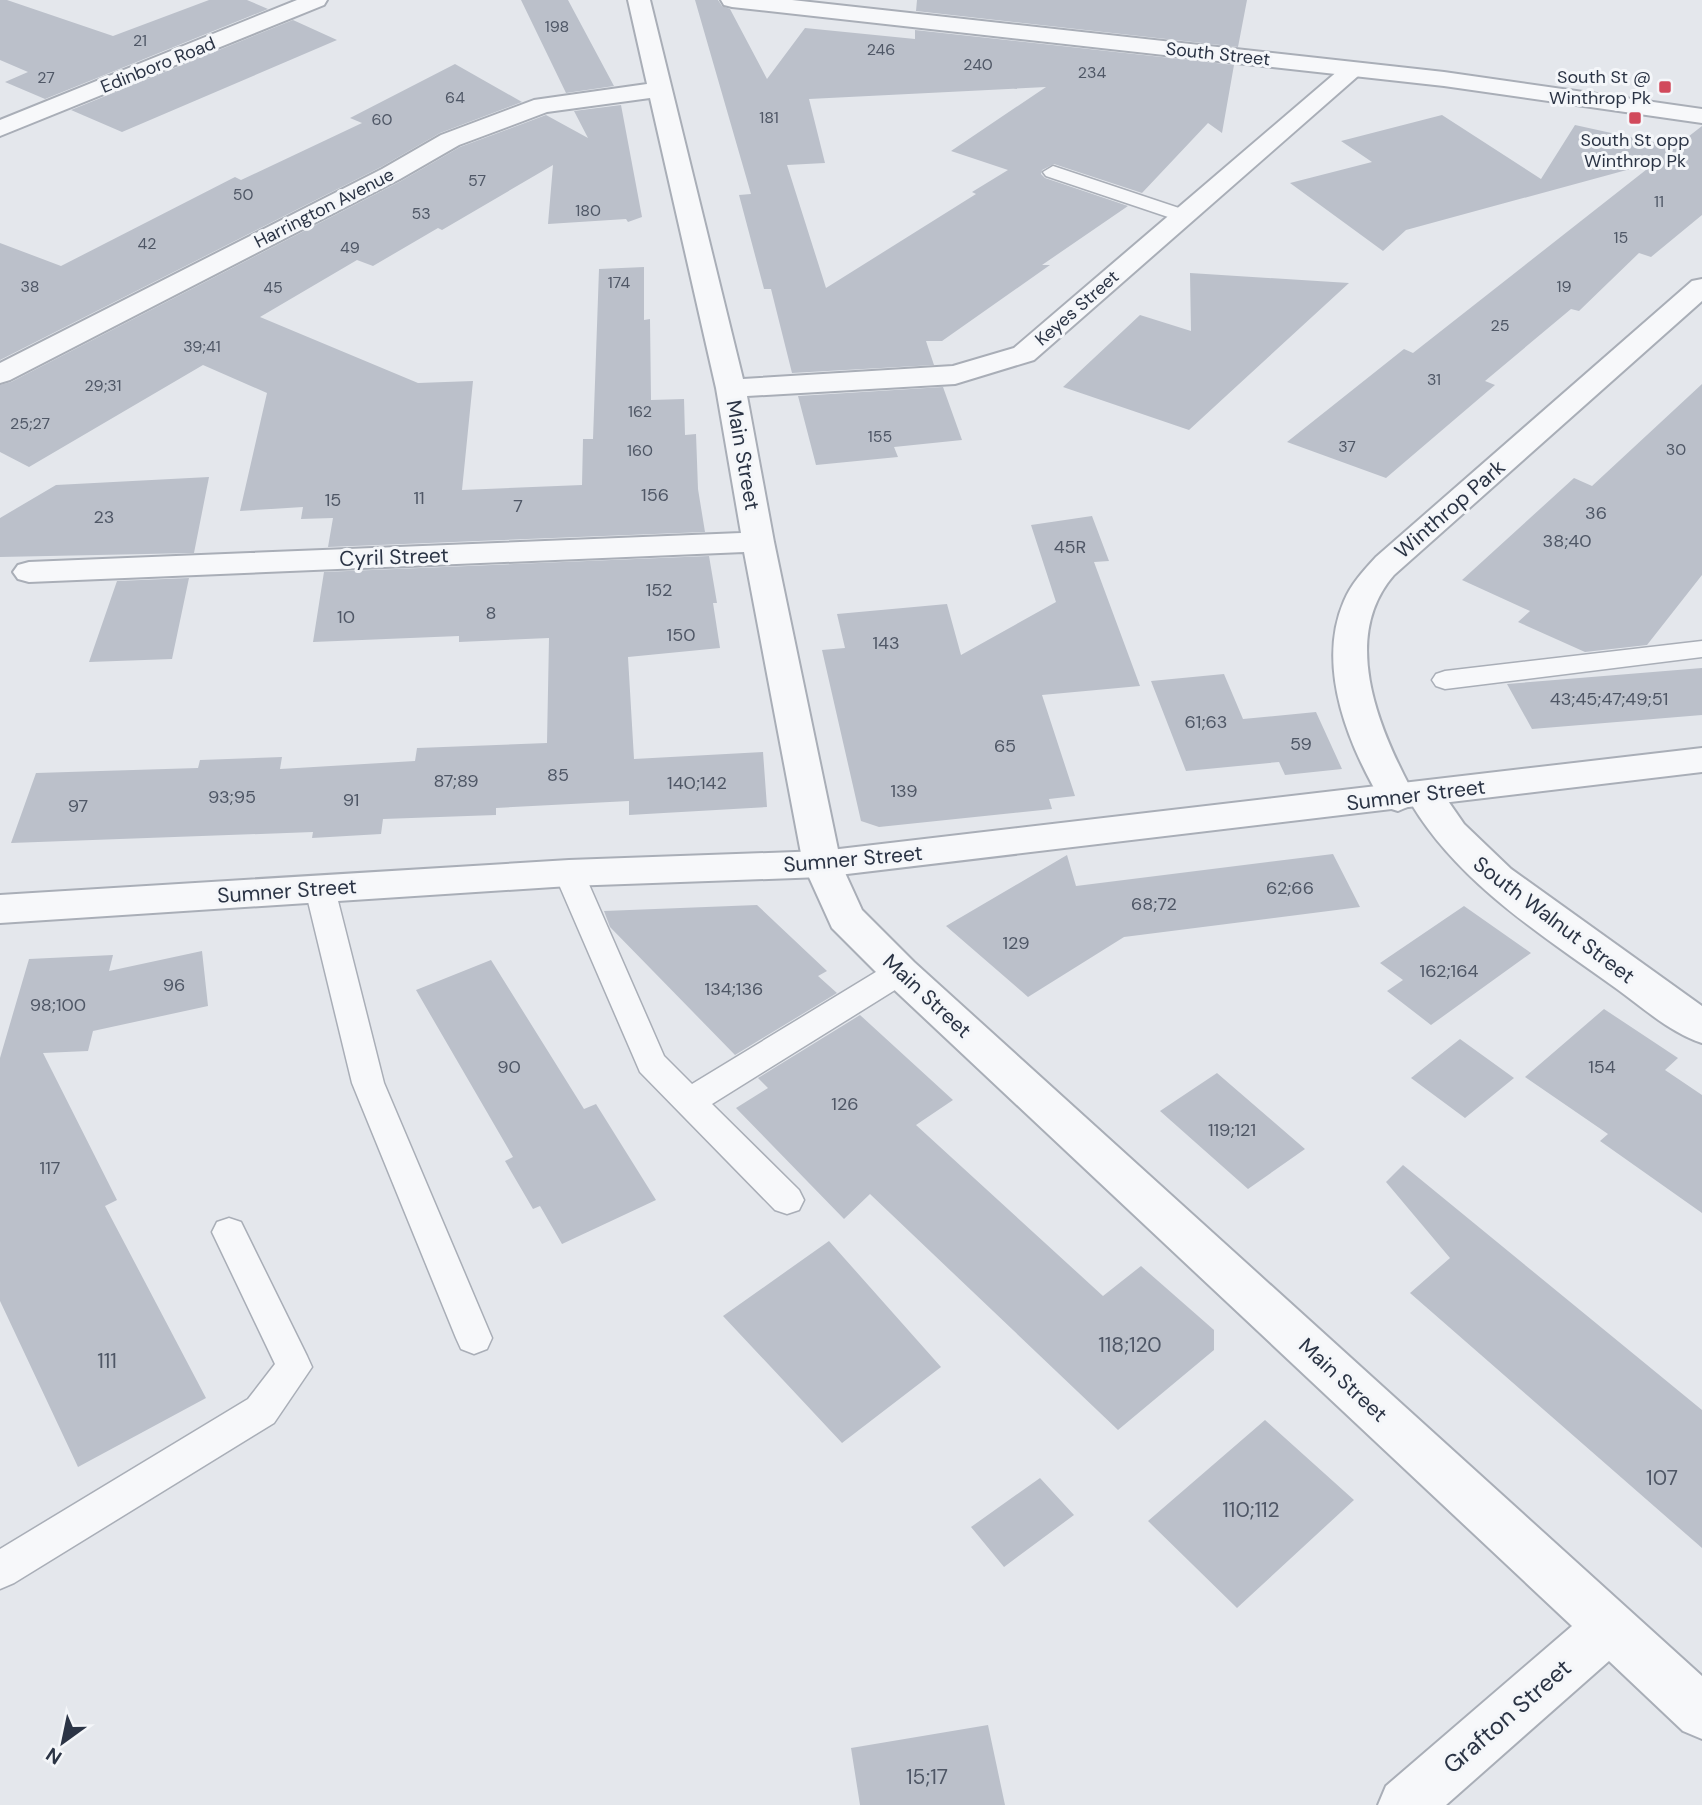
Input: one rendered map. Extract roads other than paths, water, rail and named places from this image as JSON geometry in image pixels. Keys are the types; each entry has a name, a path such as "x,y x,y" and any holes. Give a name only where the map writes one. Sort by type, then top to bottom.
{"street":[{"name":"Edinboro Road","path":"0,129 317,0"},
{"name":"Main Street","path":"639,0 732,388 758,542 822,864 846,918 900,972 1702,1712"},
{"name":"South Street","path":"732,0 1521,88 1702,116"},
{"name":"Keyes Street","path":"732,388 955,375 1024,354 1354,69"},
{"name":"Harrington Avenue","path":"0,374 391,174 450,140 542,105 662,89"},
{"name":"Winthrop Park","path":"1411,796 1373,750 1353,679 1353,626 1359,603 1371,582 1387,564 1702,287"},
{"name":"Cyril Street","path":"29,572 758,542"},
{"name":"Sumner Street","path":"0,909 569,873 822,864 1702,760"},
{"name":"South Walnut Street","path":"1411,796 1484,869 1617,969 1702,1027"},
{"name":"Grafton Street","path":"1405,1805 1610,1627"}],"lane":[{"path":"1053,172 1184,216"},
{"path":"1445,680 1702,649"},
{"path":"569,873 651,1063 787,1200"},
{"path":"320,889 368,1083 474,1338"},
{"path":"689,1102 900,972"},
{"path":"0,1570 261,1411 294,1367 229,1232"}],"place":[{"name":"South St @ Winthrop Pk","path":"1665,87"},
{"name":"South St opp Winthrop Pk","path":"1635,118"}]}
